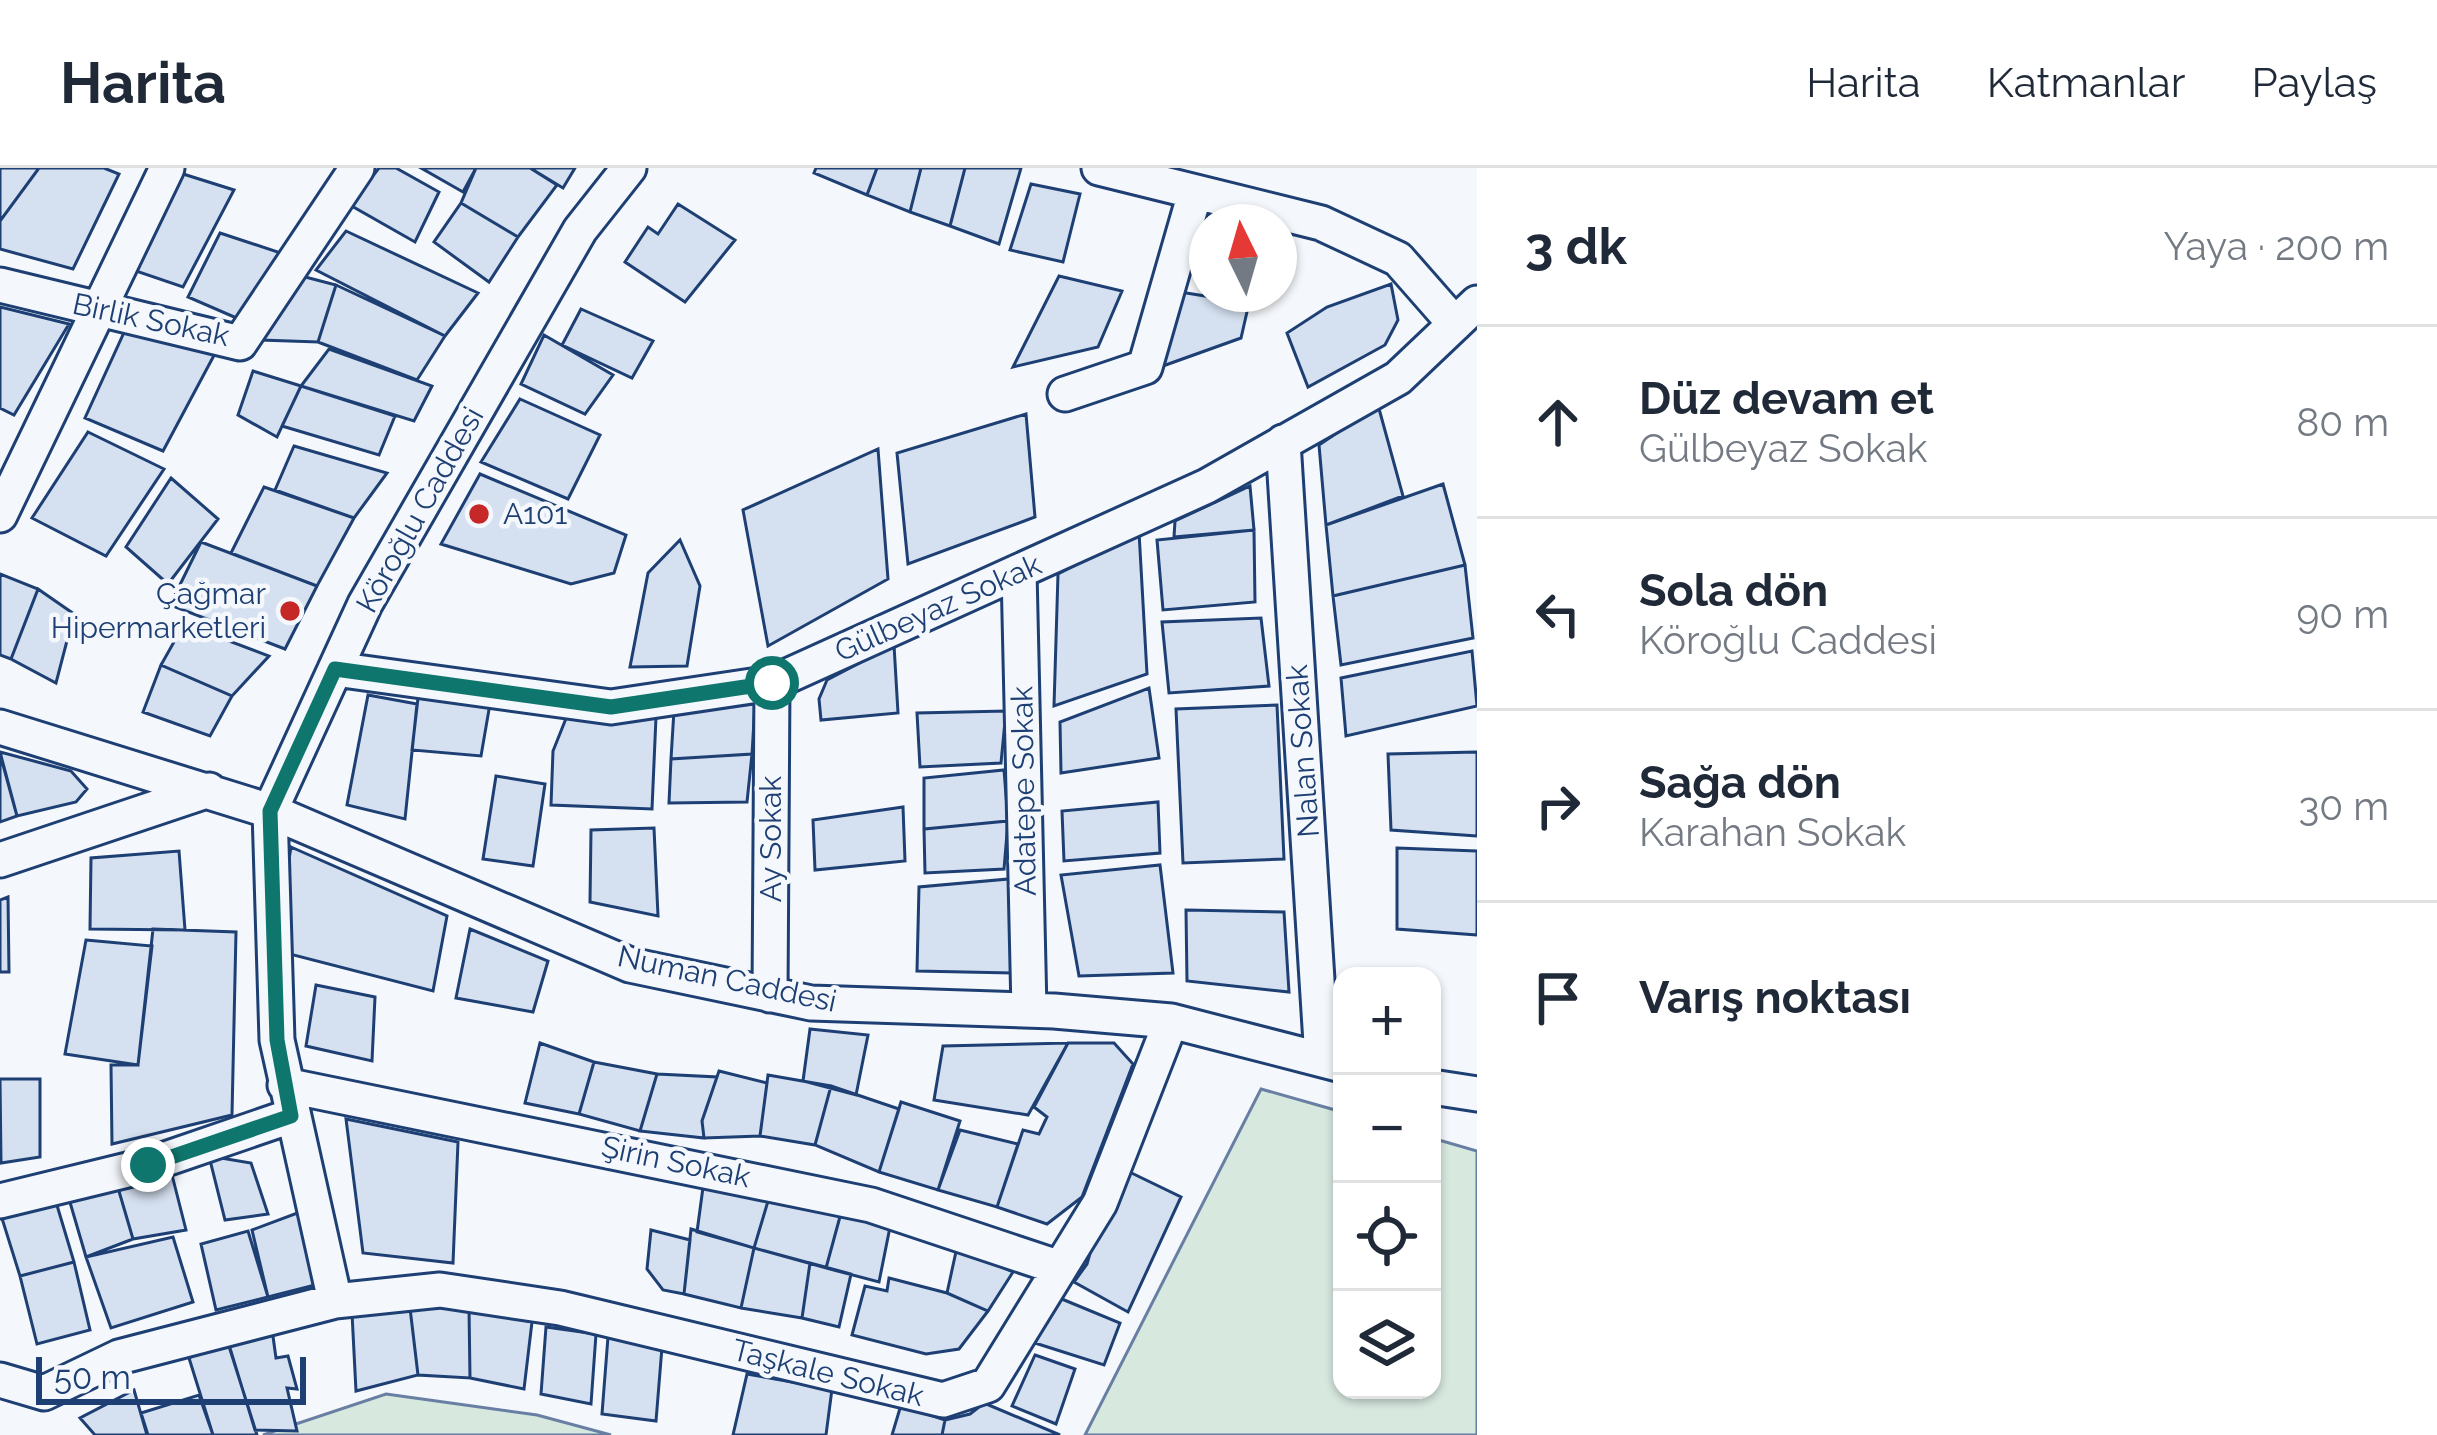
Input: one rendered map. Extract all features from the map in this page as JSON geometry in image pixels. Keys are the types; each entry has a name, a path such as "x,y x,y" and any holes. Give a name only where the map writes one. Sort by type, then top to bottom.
{"street":[{"path":"0,515 167,168"},
{"name":"Birlik Sokak","path":"0,284 240,343 357,168"},
{"name":"Köroğlu Caddesi","path":"335,1301 277,1040 270,811 365,604 580,230 628,168"},
{"path":"1099,168 1321,223 1398,260 1466,314"},
{"path":"1065,394 1145,367 1196,193"},
{"name":"Gülbeyaz Sokak","path":"335,669 611,707 772,683 1207,486 1398,378 1466,314"},
{"name":"Nalan Sokak","path":"1283,442 1332,1062"},
{"name":"Adatepe Sokak","path":"1019,571 1029,1010"},
{"name":"Ay Sokak","path":"770,995 772,683"},
{"path":"0,727 211,789"},
{"path":"0,860 211,789"},
{"name":"Numan Caddesi","path":"211,789 630,965 812,1004 1029,1010 1171,1022 1332,1062"},
{"name":"Taşkale Sokak","path":"0,1380 44,1393 119,1357 335,1301 440,1290 560,1308 943,1400 988,1385 1100,1203 1171,1022"},
{"path":"1441,1089 1477,1094"},
{"path":"0,1202 148,1165 288,1100"},
{"name":"Şirin Sokak","path":"288,1100 871,1205 1060,1268"}],"shaded area":[{"path":"1261,1089 1333,1109 1333,1399 1441,1399 1441,1141 1477,1151 1477,1435 1085,1435"},
{"path":"386,1394 537,1415 611,1435 263,1435"}],"building":[{"path":"0,168 39,168 0,221"},
{"path":"39,168 104,168 119,174 73,269 0,249 0,221"},
{"path":"379,168 396,168 439,192 415,242 350,205"},
{"path":"421,168 476,168 463,192"},
{"path":"476,168 530,168 557,185 518,237 461,203"},
{"path":"530,168 575,168 563,188"},
{"path":"816,168 877,168 867,195 814,173"},
{"path":"877,168 921,168 910,212 867,195"},
{"path":"921,168 965,168 950,226 910,212"},
{"path":"965,168 1021,168 999,244 950,226"},
{"path":"180,173 234,190 183,287 130,269"},
{"path":"1031,184 1080,194 1063,262 1010,250"},
{"path":"461,203 518,237 489,282 434,242"},
{"path":"678,204 735,240 685,302 625,262 648,227 658,234"},
{"path":"346,231 478,293 445,336 316,270"},
{"path":"220,233 284,254 248,323 188,297"},
{"path":"290,273 336,285 318,342 261,340"},
{"path":"1059,276 1122,291 1098,347 1013,367"},
{"path":"1391,284 1398,320 1385,345 1308,387 1287,333 1327,307"},
{"path":"336,285 445,336 417,380 318,342"},
{"path":"1180,292 1189,293 1189,312 1247,312 1241,338 1160,367"},
{"path":"0,307 69,324 14,415 0,408"},
{"path":"581,309 653,341 632,378 562,345"},
{"path":"127,326 219,346 163,451 85,418"},
{"path":"544,335 613,375 585,414 521,384"},
{"path":"329,349 432,386 414,421 301,386"},
{"path":"253,371 301,386 277,437 238,415"},
{"path":"301,386 395,416 379,455 282,426"},
{"path":"520,399 600,435 568,499 481,462"},
{"path":"1378,405 1403,496 1326,525 1319,445"},
{"path":"1026,414 1035,517 908,564 897,453"},
{"path":"88,432 164,469 106,556 32,518"},
{"path":"294,446 387,473 354,518 275,490"},
{"path":"878,449 888,579 768,646 743,510"},
{"path":"480,474 626,535 614,573 571,584 441,544"},
{"path":"171,478 218,519 168,584 126,547"},
{"path":"1443,484 1465,565 1333,596 1326,525"},
{"path":"1250,486 1254,530 1174,537 1175,521"},
{"path":"264,487 354,518 317,586 231,553"},
{"path":"1254,530 1255,602 1163,610 1157,540"},
{"path":"1139,532 1147,674 1054,706 1058,574"},
{"path":"680,540 700,586 687,666 630,667 648,573"},
{"path":"201,542 317,586 285,649 170,605"},
{"path":"1465,565 1473,638 1341,665 1333,596"},
{"path":"0,574 38,589 11,659 0,655"},
{"path":"38,589 74,614 56,683 11,659"},
{"path":"1261,618 1269,686 1169,693 1162,622"},
{"path":"184,624 269,656 232,696 161,665"},
{"path":"894,645 898,713 821,720 819,699 827,680"},
{"path":"1472,651 1477,706 1346,736 1341,678"},
{"path":"161,665 232,696 210,736 143,712"},
{"path":"420,681 492,692 481,756 412,750"},
{"path":"1149,688 1159,758 1061,773 1060,722"},
{"path":"368,695 417,704 405,819 347,805"},
{"path":"755,704 752,754 671,759 674,710"},
{"path":"1277,705 1284,859 1183,863 1176,709"},
{"path":"1006,711 1001,763 920,767 917,713"},
{"path":"567,716 656,717 652,809 551,805 553,751"},
{"path":"0,752 71,771 87,789 76,802 17,816"},
{"path":"1477,752 1477,836 1391,830 1388,754"},
{"path":"0,754 17,816 0,822"},
{"path":"752,754 747,802 669,803 671,759"},
{"path":"1004,770 1008,821 924,829 924,778"},
{"path":"496,776 545,784 533,866 483,859"},
{"path":"1158,802 1160,853 1064,861 1062,811"},
{"path":"903,807 905,861 815,870 813,820"},
{"path":"1008,821 1004,869 925,873 924,829"},
{"path":"654,828 658,916 590,902 591,830"},
{"path":"291,847 447,916 433,991 274,950"},
{"path":"1397,848 1477,851 1477,935 1397,929"},
{"path":"179,851 185,930 90,929 91,858"},
{"path":"1160,865 1173,973 1079,976 1061,875"},
{"path":"1009,879 1012,973 917,971 919,887"},
{"path":"8,897 9,972 0,972 0,900"},
{"path":"1186,910 1284,912 1289,992 1187,981"},
{"path":"153,929 236,932 232,1115 112,1144 111,1065 138,1065"},
{"path":"470,929 548,961 533,1012 456,998"},
{"path":"86,940 152,946 138,1065 65,1054"},
{"path":"316,985 375,997 372,1061 306,1046"},
{"path":"810,1029 868,1035 856,1095 803,1081"},
{"path":"540,1043 594,1062 579,1114 525,1103"},
{"path":"1068,1043 1114,1043 1133,1064 1082,1197 1047,1224 997,1207 1023,1130 1039,1134 1047,1117 1034,1107"},
{"path":"1068,1043 1028,1115 934,1100 943,1046"},
{"path":"594,1062 657,1074 640,1131 579,1114"},
{"path":"719,1071 767,1083 760,1136 704,1138 702,1121"},
{"path":"657,1074 717,1077 702,1121 704,1138 640,1131"},
{"path":"768,1075 831,1086 815,1145 760,1136"},
{"path":"0,1079 40,1079 40,1157 1,1163"},
{"path":"831,1086 899,1109 879,1172 815,1145"},
{"path":"901,1102 960,1121 938,1190 879,1172"},
{"path":"346,1119 458,1142 453,1263 363,1253"},
{"path":"960,1130 1018,1144 997,1207 938,1190"},
{"path":"209,1156 251,1163 268,1214 225,1220"},
{"path":"1115,1165 1181,1197 1128,1312 1074,1282 1087,1264"},
{"path":"171,1171 186,1230 133,1239 116,1181"},
{"path":"704,1180 771,1191 754,1248 697,1232"},
{"path":"116,1181 133,1239 86,1257 67,1192"},
{"path":"771,1191 841,1213 826,1268 754,1248"},
{"path":"56,1202 74,1262 20,1276 0,1212"},
{"path":"300,1212 319,1284 268,1297 252,1230"},
{"path":"841,1213 890,1227 879,1282 826,1268"},
{"path":"691,1229 754,1248 741,1308 684,1294"},
{"path":"651,1230 690,1240 684,1294 663,1290 647,1269"},
{"path":"248,1231 268,1297 216,1310 201,1244"},
{"path":"173,1237 193,1302 111,1328 86,1257"},
{"path":"957,1247 1013,1272 988,1311 947,1293"},
{"path":"754,1248 810,1263 802,1318 741,1308"},
{"path":"74,1262 90,1330 37,1344 20,1276"},
{"path":"810,1263 851,1274 839,1327 802,1318"},
{"path":"889,1278 947,1293 988,1311 959,1349 926,1354 852,1335 865,1286 887,1291"},
{"path":"1057,1297 1120,1323 1104,1365 1035,1343"},
{"path":"410,1308 469,1308 470,1378 418,1375"},
{"path":"410,1308 418,1375 356,1391 352,1313"},
{"path":"469,1308 532,1322 524,1389 470,1378"},
{"path":"271,1322 276,1358 288,1356 297,1389 287,1388 297,1431 255,1430 226,1335"},
{"path":"546,1327 596,1334 591,1404 541,1394"},
{"path":"608,1337 662,1347 656,1421 602,1414"},
{"path":"227,1340 257,1435 213,1435 189,1358"},
{"path":"1035,1355 1075,1369 1056,1424 1012,1406"},
{"path":"747,1374 832,1389 826,1435 733,1435"},
{"path":"134,1390 147,1435 95,1435 80,1418"},
{"path":"199,1395 213,1435 148,1435 141,1413"},
{"path":"984,1403 1060,1435 942,1435 945,1420 970,1414"},
{"path":"901,1405 945,1420 942,1435 892,1435"}],"place":[{"name":"A101","path":"479,514"},
{"name":"Çağmar Hipermarketleri","path":"290,611"}],"route":[{"path":"148,1165 291,1116 277,1040 270,811 335,669 611,707 772,683"}]}
